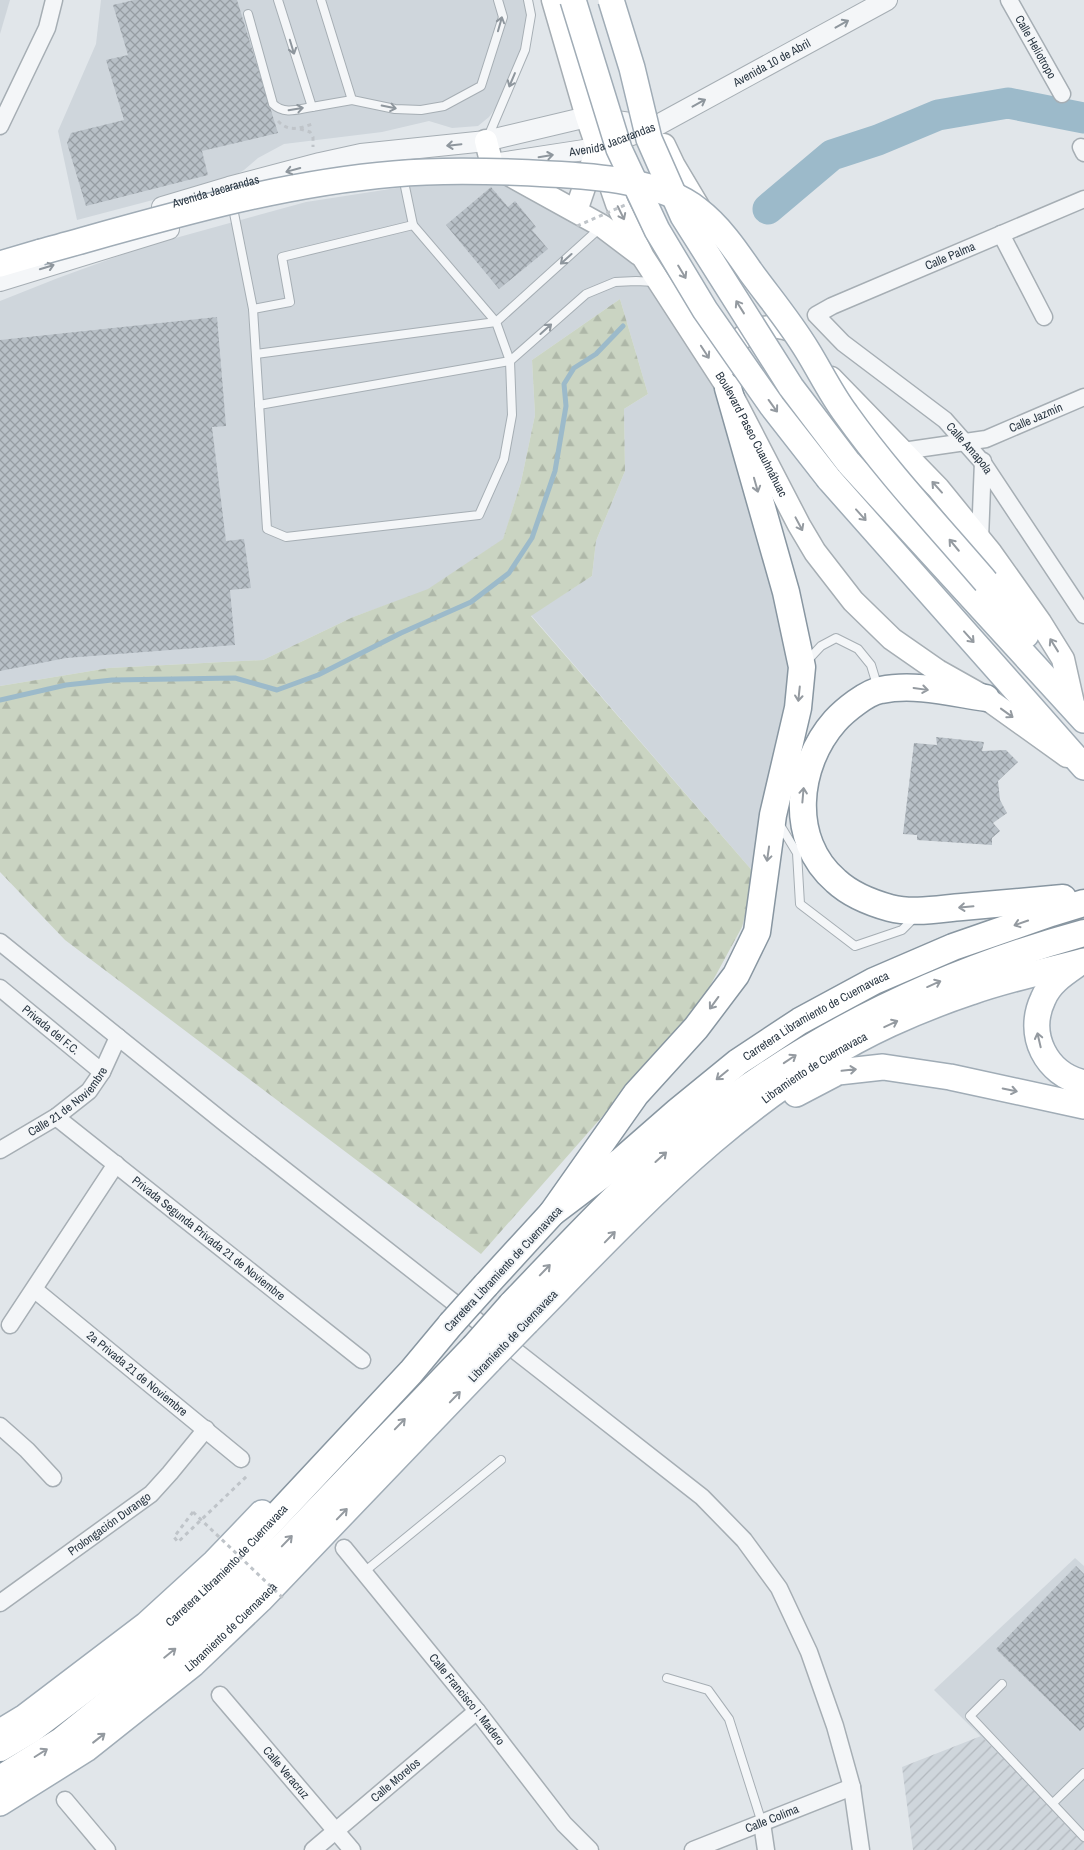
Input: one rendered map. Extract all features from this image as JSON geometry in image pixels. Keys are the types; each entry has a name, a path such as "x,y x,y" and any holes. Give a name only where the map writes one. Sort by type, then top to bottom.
{"highway":[{"path":"552,1213 636,1094 696,1028 736,974 757,932 773,815 798,708 802,667 786,592 728,388"},
{"path":"986,698 913,688 879,690 846,709 826,732 810,760 802,796 804,830 818,860 836,881 861,897 891,908 920,911 1084,896"},
{"name":"Carretera Libramiento de Cuernavaca","path":"0,1748 32,1729 156,1635 224,1572 411,1372 451,1324 552,1213 622,1160 738,1062 800,1021 874,981 953,947 1084,903"},
{"name":"Carretera Libramiento de Cuernavaca","path":"0,1779 61,1741 176,1648 246,1585 482,1353 519,1314 595,1219 686,1134 752,1085 814,1043 877,1010 962,972 1084,933"}],"main road":[{"name":"Boulevard Paseo Cuauhnáhuac","path":"553,0 595,119 617,204 643,257 728,388 799,525 824,565 852,602 892,639 914,656 986,698 1084,768"},
{"path":"564,0 595,119"},
{"name":"Boulevard Paseo Cuauhnáhuac","path":"573,0 619,149 657,230 705,310 772,406 829,479 1084,768"},
{"path":"611,0 632,68 649,139 683,216 791,387 848,462 1079,714"},
{"path":"621,0 647,127 684,210 707,244 722,256 739,262"},
{"path":"647,127 674,166 696,205 828,375 938,488 980,539 1020,594 1063,659 1079,714"},
{"path":"486,141 492,164 602,226 643,257"},
{"path":"576,211 603,145"},
{"path":"0,264 202,208 319,184 392,174 429,171 482,171 568,174 652,188 683,199 697,208 720,231 789,323 844,412 986,582 1032,643 1079,714"},
{"path":"728,388 726,379 727,360 731,351 743,336 769,326 787,328 795,332"},
{"path":"1083,961 1056,979 1043,998 1035,1026 1040,1048 1055,1068 1084,1083"},
{"name":"Libramiento de Cuernavaca","path":"519,1314 613,1233 700,1152 764,1098 823,1060 890,1024 972,991 1083,961"},
{"path":"700,1152 788,1098 838,1072 883,1067 950,1077 1084,1106"},
{"path":"0,1732 25,1717 146,1625 214,1562 404,1365 451,1324"},
{"name":"Libramiento de Cuernavaca","path":"0,1803 86,1749 193,1664 260,1600 482,1353"}],"street":[{"path":"0,126 47,28 54,0"},
{"name":"Avenida 10 de Abril","path":"647,127 865,5 886,0"},
{"name":"Calle Heliotropo","path":"1009,0 1062,94"},
{"name":"Avenida Jacarandas","path":"0,256 229,187 354,156 486,141 595,119 647,127"},
{"name":"Avenida Jacarandas","path":"0,281 234,208 358,184 603,145 647,127"},
{"path":"354,156 358,184"},
{"name":"Calle Palma","path":"816,315 832,306 1084,199"},
{"path":"1001,234 1044,317"},
{"name":"Calle Amapola","path":"816,315 843,343 945,420 966,442 1078,595 1084,615"},
{"name":"Calle Jazmín","path":"903,451 986,439 1084,397"},
{"path":"980,539 983,463 986,439"},
{"path":"0,942 702,1497 738,1534 779,1588 809,1652 835,1726 852,1786 861,1850"},
{"name":"Privada del F.C.","path":"0,988 102,1072"},
{"name":"Calle 21 de Noviembre","path":"0,1150 56,1117 89,1091 102,1072 118,1037"},
{"name":"Privada Segunda Privada 21 de Noviembre","path":"56,1117 362,1360"},
{"path":"10,1325 35,1290 116,1164"},
{"name":"2a Privada 21 de Noviembre","path":"35,1290 241,1458"},
{"path":"0,1426 27,1450 53,1478"},
{"name":"Prolongación Durango","path":"0,1603 151,1494 206,1429"},
{"name":"Calle Francisco I. Madero","path":"344,1548 477,1711 564,1824 590,1850"},
{"name":"Calle Veracruz","path":"220,1695 352,1850"},
{"name":"Calle Morelos","path":"313,1850 477,1711"},
{"name":"Calle Colima","path":"693,1850 852,1786"},
{"path":"65,1800 107,1850"},
{"path":"762,1823 766,1850"}],"lane":[{"path":"278,0 312,106"},
{"path":"321,0 352,100"},
{"path":"248,14 274,104 278,109 284,111 352,100 395,109 421,110 444,106 481,86 503,17 498,0"},
{"path":"486,141 525,50 531,15 528,0"},
{"path":"229,187 253,309 268,529 286,538 479,515 504,459 512,415 510,362 496,322 413,225 403,177"},
{"path":"253,309 290,302 282,257 413,225"},
{"path":"256,354 496,322 602,226"},
{"path":"259,405 510,362 586,294 616,282 659,283"},
{"path":"802,667 822,646 836,638 858,649 871,666 879,690"},
{"path":"773,815 797,853 800,904 855,946 902,930 920,911"},
{"path":"364,1572 501,1460"},
{"path":"667,1678 708,1690 729,1719 762,1823"},
{"path":"1002,1684 970,1716 1084,1837"},
{"path":"1053,1803 1084,1773"}],"path":[{"path":"241,1458 253,1469 178,1542 174,1537 193,1512 284,1600"}],"shaded area":[{"path":"0,0 10,0 0,34"},
{"path":"101,0 527,0 530,13 524,49 502,99 489,117 478,126 452,128 429,121 382,132 284,144 258,158 244,170 225,181 77,220 58,131 96,44"},
{"path":"494,173 614,230 701,345 802,638 756,875 531,615 592,576 596,541 625,471 624,409 648,394 620,299 532,360 535,415 521,482 503,540 428,590 353,617 263,660 109,668 0,686 0,301 143,247 306,202"},
{"path":"1075,1558 1084,1566 1084,1839 934,1690"},
{"path":"981,1736 1084,1839 1084,1850 913,1850 902,1767"}],"green space":[{"path":"620,299 648,394 624,409 625,471 596,541 592,576 531,616 756,875 742,927 698,1008 481,1254 65,940 0,872 0,686 109,668 263,660 353,617 428,589 503,539 521,482 535,415 532,360"}],"building":[{"path":"134,0 237,0 278,133 202,151 208,175 86,206 67,143 71,133 124,120 106,60 128,55 113,5"},
{"path":"491,187 508,207 515,201 536,227 532,230 548,249 499,289 446,225"},
{"path":"217,317 226,426 212,427 226,541 244,539 251,588 230,590 235,645 66,658 0,671 0,340"},
{"path":"936,737 984,742 982,751 1006,750 1018,762 998,781 1000,800 1007,813 993,823 1000,831 992,838 992,845 917,840 917,835 903,834 914,743 937,745"},
{"path":"1076,1566 1084,1574 1084,1727 1080,1731 996,1649"}],"waterway":[{"path":"768,209 832,155 878,140 938,115 1008,103 1084,118"},
{"path":"0,700 66,685 112,680 235,678 277,690 318,675 401,633 471,602 509,573 532,538 555,471 566,406 564,384 574,368 596,354 623,326"}]}
